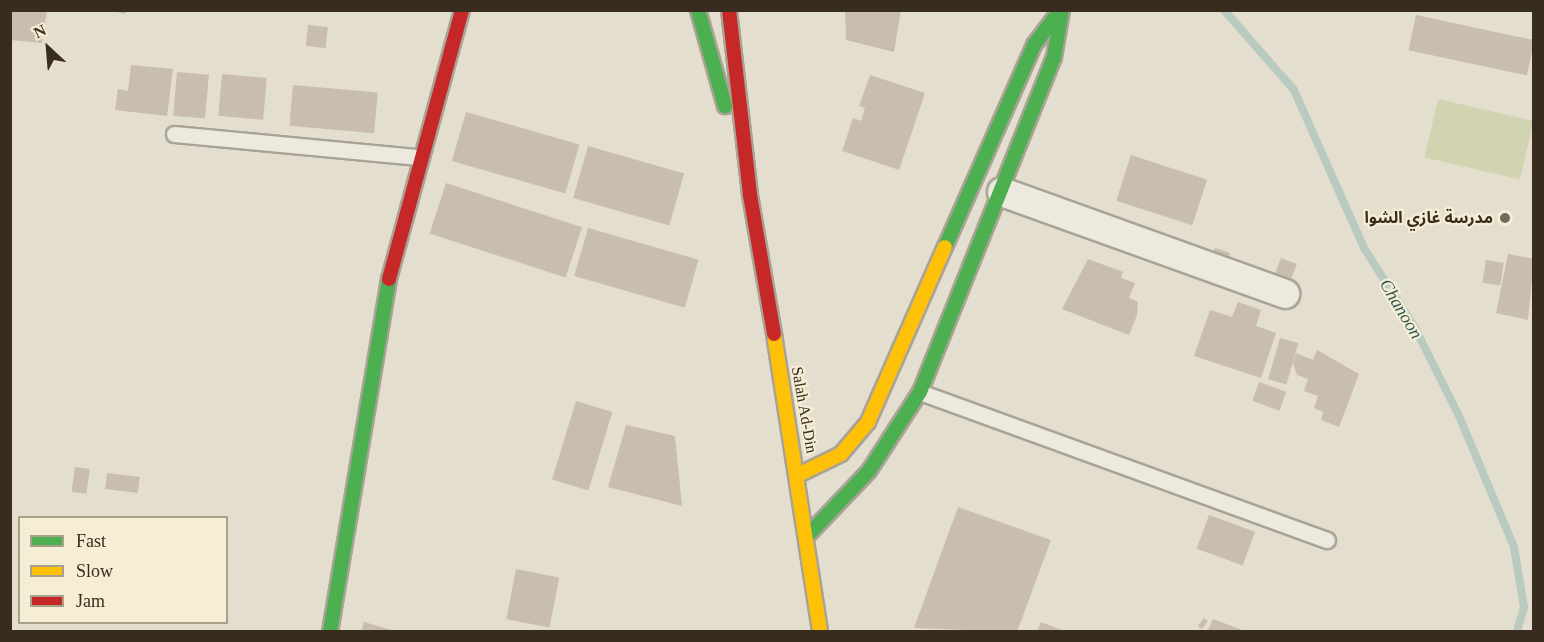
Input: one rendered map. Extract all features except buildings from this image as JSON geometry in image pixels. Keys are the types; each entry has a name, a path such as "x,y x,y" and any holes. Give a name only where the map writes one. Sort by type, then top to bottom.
{"main road":[{"path":"330,632 395,241 462,10"},
{"name":"Salah Ad-Din","path":"698,10 750,195"},
{"name":"Salah Ad-Din","path":"729,10 750,195 809,534 820,632"},
{"path":"809,534 870,471 920,392 1002,192 1054,57 1061,10"},
{"path":"798,475 841,454 868,422 1034,45 1061,10"}],"street":[{"path":"1002,192 1285,294"}],"lane":[{"path":"174,134 419,157"},
{"path":"920,392 1327,540"}],"green space":[{"path":"1438,99 1533,121 1520,180 1425,157"}],"waterway":[{"name":"Chanoon","path":"1224,10 1294,90 1364,248 1415,328 1459,416 1514,547 1524,607 1517,632"}],"traffic: fast":[{"path":"698,10 725,106"},
{"path":"809,534 869,471 920,392 1054,57 1062,10"},
{"path":"945,247 1034,45 1057,14"},
{"path":"330,632 389,279"}],"traffic: slow":[{"path":"798,475 841,454 868,422 945,247"},
{"path":"774,334 820,632"}],"traffic: jam":[{"path":"389,279 462,10"},
{"path":"729,10 750,195 774,334"}],"place":[{"name":"مدرسة غازي الشوا","path":"1505,218"}]}
